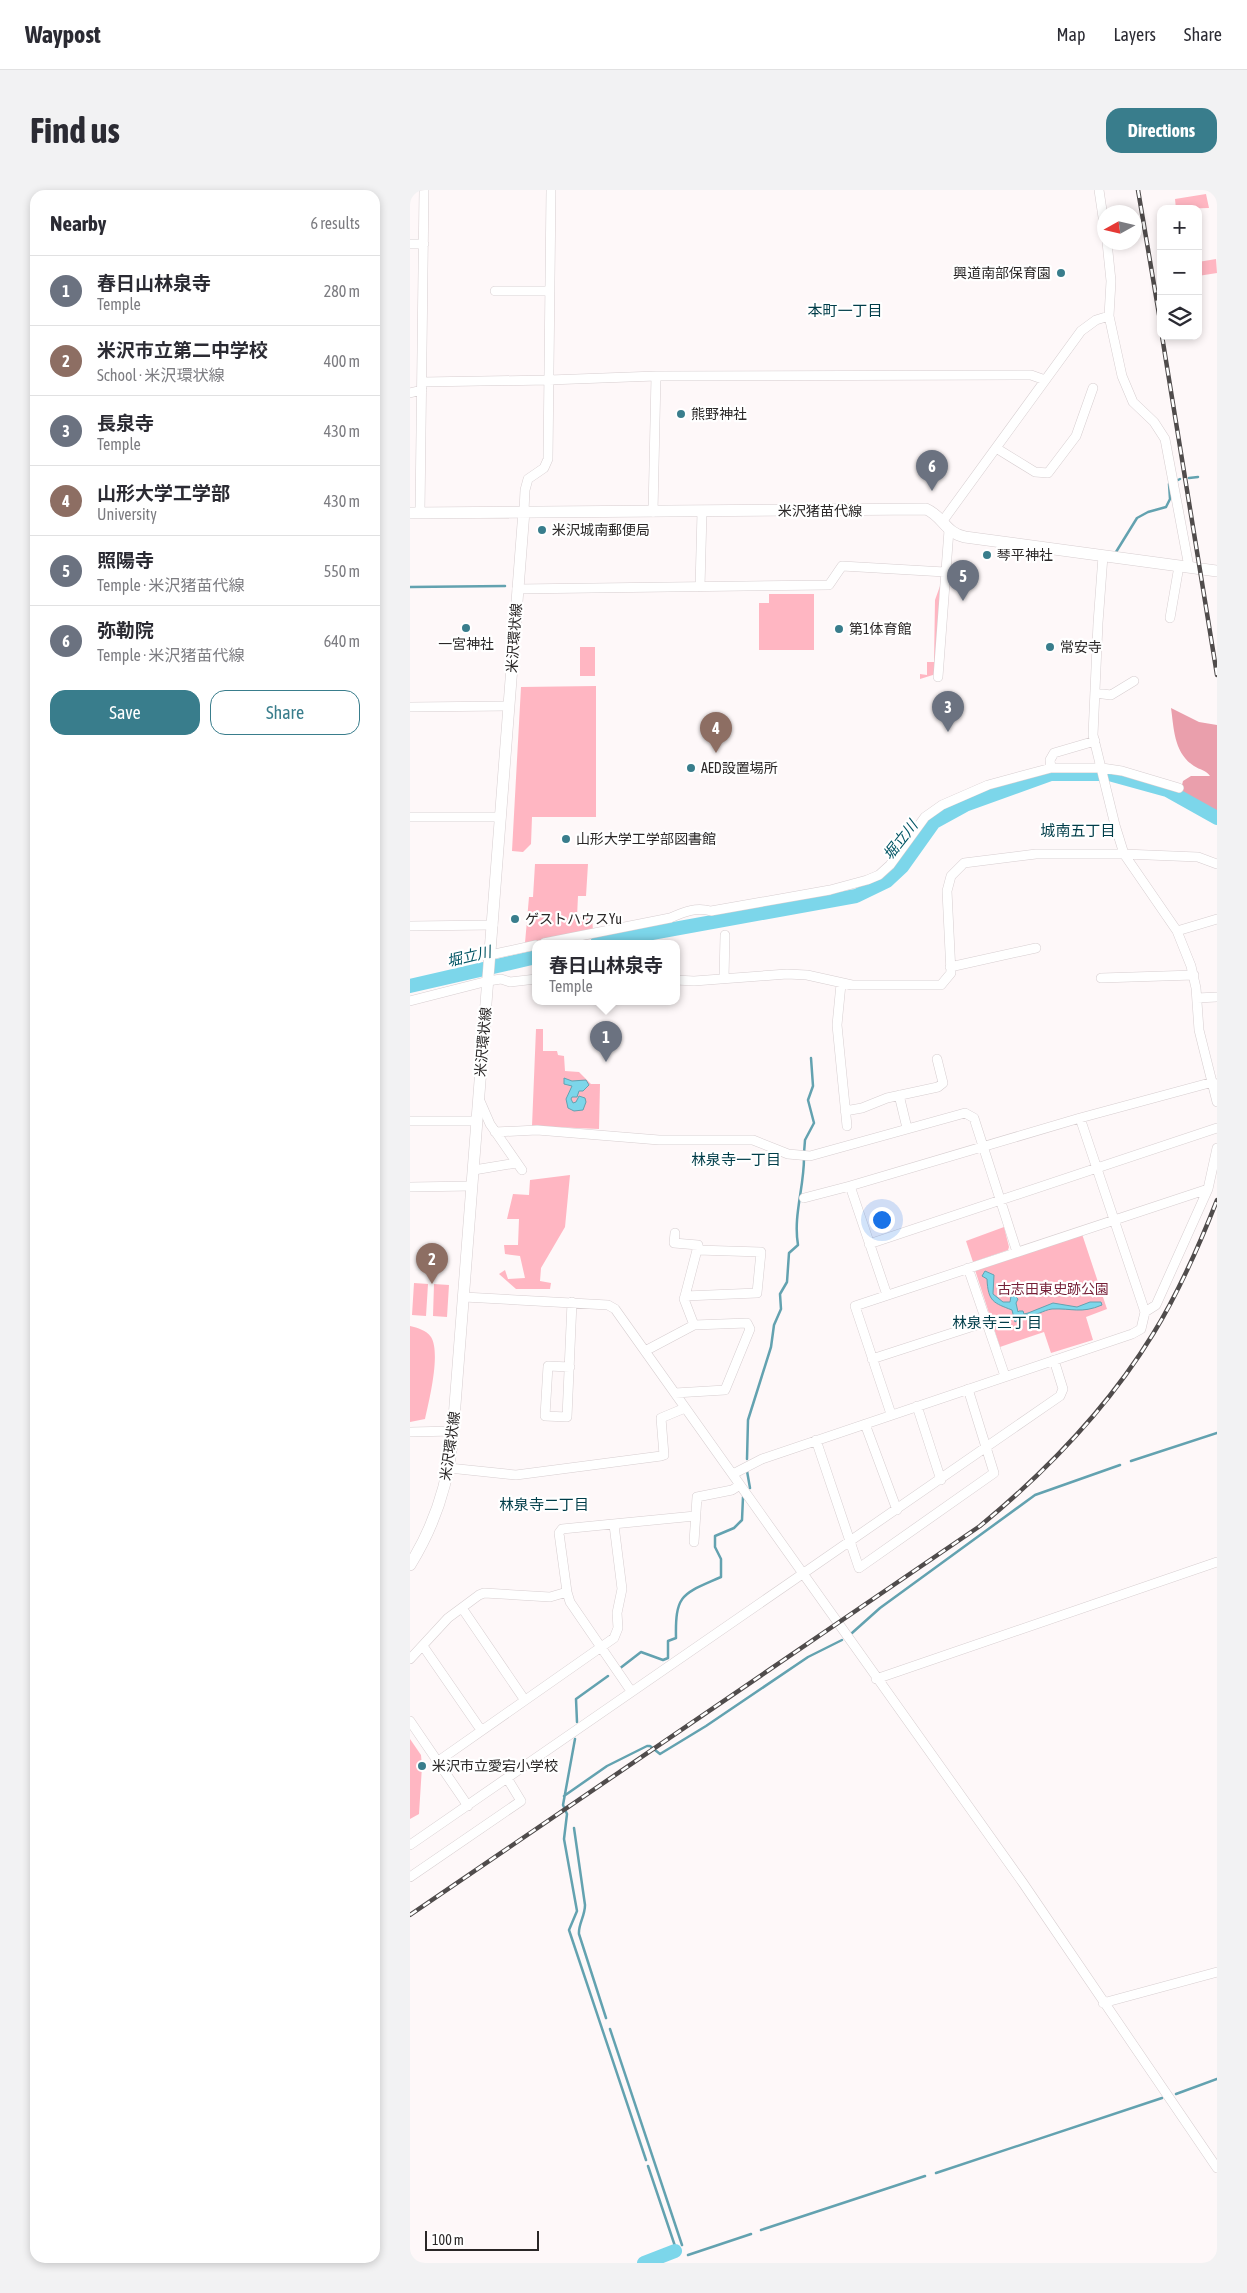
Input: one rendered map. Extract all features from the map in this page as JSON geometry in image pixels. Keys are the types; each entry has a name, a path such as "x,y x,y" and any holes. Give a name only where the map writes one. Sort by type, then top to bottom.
{"main road":[{"name":"米沢猪苗代線","path":"415,512 702,512 926,509 933,512 945,526 966,537 1217,571"},
{"name":"米沢環状線","path":"410,1565 435,1515 449,1468 454,1431 524,511"}],"street":[{"path":"415,512 422,386 424,190"},
{"path":"524,511 525,490 528,478 544,468 548,459 551,190"},
{"path":"1099,190 1101,205"},
{"path":"410,244 424,244"},
{"path":"1109,250 1111,281 1109,316 1118,361 1133,402 1154,422 1165,439 1184,567 1170,618"},
{"path":"495,291 550,290"},
{"path":"938,677 945,526 996,448 1086,326 1109,316"},
{"path":"410,393 422,386 656,376 1031,376 1045,380"},
{"path":"653,512 656,376"},
{"path":"996,448 1035,472 1048,473 1076,436 1093,388"},
{"path":"700,587 702,512"},
{"path":"1103,556 1093,730 1095,741 1115,826 1124,854 1177,931 1194,975 1199,1030 1217,1102"},
{"path":"517,589 829,585 842,566 944,572"},
{"path":"1096,693 1110,695 1134,682"},
{"path":"410,707 509,706"},
{"path":"1051,768 1050,760 1054,753 1095,741"},
{"path":"559,940 670,918 688,910 701,908 711,911 758,904 859,883 879,875 890,865 925,817 942,804 988,785 1051,768 1103,770 1145,776 1179,788"},
{"path":"410,817 501,817"},
{"path":"680,980 807,975 841,984 941,985 948,978 950,967 947,891 951,876 964,863 1036,854 1124,854 1198,857 1217,864"},
{"path":"1177,931 1217,919"},
{"path":"410,926 493,925"},
{"path":"724,978 725,935"},
{"path":"490,956 532,946"},
{"path":"950,967 1036,948"},
{"path":"1101,978 1194,975"},
{"path":"410,1001 488,980 501,979 510,982 532,979"},
{"path":"841,984 836,1026 847,1126"},
{"path":"1197,998 1217,997"},
{"path":"845,1111 862,1108 887,1098 938,1087 943,1083 937,1059"},
{"path":"804,1198 1080,1118 1213,1082"},
{"path":"899,1096 907,1128"},
{"path":"474,1170 519,1167 495,1132 478,1098"},
{"path":"495,1132 537,1130 659,1140 753,1140 788,1154 810,1156 965,1113 974,1118 1017,1252"},
{"path":"733,1474 756,1461 1132,1334 1141,1329 1145,1312 1080,1118"},
{"path":"410,1121 478,1121"},
{"path":"869,1244 1217,1128"},
{"path":"1145,1312 1156,1305 1208,1190 1217,1148"},
{"path":"410,1186 472,1186"},
{"path":"850,1186 887,1296"},
{"path":"891,1414 854,1306 1208,1190"},
{"path":"675,1233 674,1243 698,1245 699,1250"},
{"path":"694,1325 685,1296 697,1250 699,1250"},
{"path":"685,1296 757,1293 760,1252 699,1250"},
{"path":"968,1268 1005,1376"},
{"path":"464,1297 542,1296 572,1302 608,1305 615,1309 1023,1884 1217,2168"},
{"path":"570,1367 548,1366 546,1416 568,1417 570,1367 572,1302"},
{"path":"645,1351 694,1325 747,1322 750,1329 725,1390 675,1393"},
{"path":"872,1359 986,1322"},
{"path":"410,1845 1060,1396 1063,1389 1054,1360"},
{"path":"816,1440 860,1568 994,1473 968,1389"},
{"path":"917,1406 941,1480"},
{"path":"449,1468 516,1475 661,1456 664,1455 661,1418 685,1408"},
{"path":"865,1424 897,1510"},
{"path":"410,1432 454,1431"},
{"path":"694,1542 698,1496 732,1490 740,1485"},
{"path":"631,1691 570,1602 559,1533 562,1529 695,1516"},
{"path":"438,1762 614,1638 618,1628 618,1613 622,1589 614,1525"},
{"path":"876,1679 1217,1562"},
{"path":"410,1659 445,1621 484,1593 550,1597 567,1592"},
{"path":"462,1608 524,1700"},
{"path":"423,1646 482,1730"},
{"path":"410,1721 468,1806"},
{"path":"410,1877 521,1801 507,1778"},
{"path":"1103,2003 1217,1972"}],"green space":[{"path":"1206,194 1209,208 1202,208 1202,205 1176,205 1175,199"},
{"path":"1216,259 1217,273 1202,275 1202,261"},
{"path":"940,586 936,674 920,679 920,674 927,675 927,662 934,662 935,600"},
{"path":"769,594 814,594 814,650 759,650 759,603 769,603"},
{"path":"580,647 595,647 595,676 580,676"},
{"path":"596,686 596,817 532,817 531,844 523,852 512,851 521,687"},
{"path":"535,864 588,864 586,896 578,896 577,917 592,918 593,930 532,940 532,942 525,943 529,897 533,897"},
{"path":"536,1029 543,1029 543,1051 557,1051 558,1055 564,1056 565,1071 579,1072 591,1084 600,1084 599,1129 532,1126"},
{"path":"570,1175 565,1227 541,1268 540,1281 551,1283 550,1289 516,1289 499,1274 505,1270 508,1279 525,1278 520,1256 505,1254 504,1245 518,1245 519,1219 507,1219 513,1194 529,1195 530,1180"},
{"path":"1004,1227 1008,1250 973,1262 966,1241"},
{"name":"古志田東史跡公園","path":"1082,1234 1107,1309 1086,1317 1093,1340 1051,1353 1044,1332 1000,1347 975,1270"},
{"path":"414,1283 428,1284 426,1316 412,1315"},
{"path":"434,1284 449,1285 447,1317 433,1316"},
{"path":"410,1326 422,1330 431,1337 434,1344 435,1365 425,1419 410,1422"},
{"path":"410,1739 421,1755 422,1766 419,1814 410,1819"}],"shaded area":[{"path":"1171,708 1199,722 1217,725 1217,811 1188,799 1181,789 1183,781 1191,776 1210,776 1187,761 1182,754 1174,732"}],"water":[{"path":"564,1078 572,1081 586,1080 589,1085 583,1091 579,1091 577,1097 572,1097 571,1099 573,1103 576,1102 579,1096 585,1098 586,1102 583,1110 574,1111 568,1108 566,1099 572,1086 564,1084"},
{"path":"985,1271 994,1275 993,1294 1003,1302 1010,1302 1011,1296 1015,1296 1018,1299 1016,1303 1018,1312 1023,1311 1024,1314 1053,1303 1077,1307 1090,1302 1101,1302 1102,1305 1082,1310 1052,1309 1033,1315 1025,1315 1015,1322 1012,1310 996,1303 991,1297 987,1279 982,1276"}],"waterway":[{"path":"1189,478 1198,477"},
{"path":"1116,552 1137,518 1148,512 1166,507 1170,499 1169,484"},
{"path":"410,587 505,586"},
{"name":"堀立川","path":"614,940 856,896 887,881 902,867 934,822 965,805 1051,774 1109,774 1167,790 1217,818"},
{"name":"堀立川","path":"410,986 532,958"},
{"path":"804,1153 805,1140 814,1123 808,1100 813,1086 811,1058"},
{"path":"747,1459 748,1420 771,1347 774,1325 781,1309 780,1294 787,1282 789,1253 798,1245 797,1223 804,1158"},
{"path":"1131,1461 1217,1433"},
{"path":"852,1633 880,1608 1035,1495 1120,1465"},
{"path":"747,1471 750,1488"},
{"path":"619,1669 641,1652 663,1660 668,1658 668,1641 676,1638 677,1612 680,1603 690,1592 721,1577 721,1559 715,1547 715,1536 734,1528 742,1520 743,1497"},
{"path":"564,1796 607,1766 647,1746 650,1746 660,1754 706,1726 808,1657 842,1640"},
{"path":"577,1722 576,1699 608,1676"},
{"path":"575,1739 563,1805 567,1814 564,1839 577,1911 569,1930 646,2160"},
{"path":"574,1828 585,1905 579,1934 606,2018"},
{"path":"610,2029 682,2245"},
{"path":"1176,2094 1217,2079"},
{"path":"936,2173 1162,2098"},
{"path":"648,2166 677,2252"},
{"path":"761,2230 925,2176"},
{"path":"688,2255 751,2234"},
{"path":"644,2263 675,2251"}],"railway":[{"path":"1138,190 1157,302"},
{"path":"1163,340 1217,675"},
{"path":"410,1915 980,1526 1005,1505 1075,1437 1116,1388 1135,1361 1153,1334 1180,1285 1217,1200"}],"place":[{"name":"興道南部保育園","path":"1061,273"},
{"name":"熊野神社","path":"681,414"},
{"name":"弥勒院","path":"932,491"},
{"name":"米沢城南郵便局","path":"542,530"},
{"name":"琴平神社","path":"987,555"},
{"name":"照陽寺","path":"963,601"},
{"name":"一宮神社","path":"466,628"},
{"name":"第1体育館","path":"839,629"},
{"name":"常安寺","path":"1050,647"},
{"name":"長泉寺","path":"948,732"},
{"name":"山形大学工学部","path":"716,753"},
{"name":"AED設置場所","path":"691,768"},
{"name":"山形大学工学部図書館","path":"566,839"},
{"name":"ゲストハウスYu","path":"515,919"},
{"name":"春日山林泉寺","path":"606,1062"},
{"name":"米沢市立第二中学校","path":"432,1284"},
{"name":"米沢市立愛宕小学校","path":"422,1766"}],"district":[{"name":"本町一丁目","path":"845,310"},
{"name":"城南五丁目","path":"1078,830"},
{"name":"林泉寺一丁目","path":"736,1159"},
{"name":"林泉寺三丁目","path":"997,1322"},
{"name":"林泉寺二丁目","path":"544,1504"}]}
